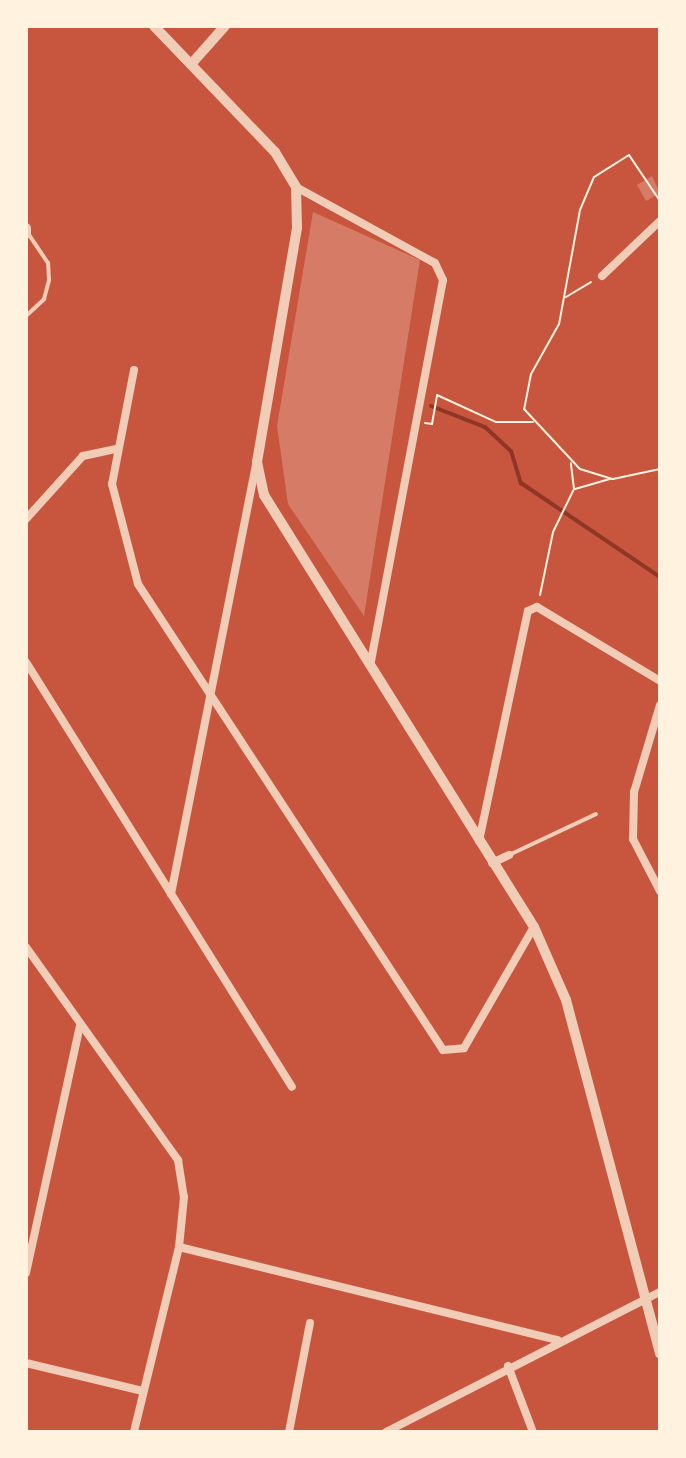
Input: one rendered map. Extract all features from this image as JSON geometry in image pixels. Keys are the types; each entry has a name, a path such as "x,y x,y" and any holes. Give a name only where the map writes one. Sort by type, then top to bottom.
{"street":[{"path":"154,26 193,62 275,152 296,187 297,228 257,462 171,895"},
{"path":"193,62 225,26"},
{"path":"296,187 435,263 443,280 370,665"},
{"path":"602,276 660,221"},
{"path":"134,370 116,449 120,533 138,584 443,1050 464,1048 534,927"},
{"path":"26,519 83,456 116,449"},
{"path":"257,462 264,495 478,842 534,927 566,1000 642,1297 660,1354"},
{"path":"478,842 528,611 537,607 660,681"},
{"path":"26,662 292,1087"},
{"path":"660,705 634,792 633,839 660,891"},
{"path":"492,863 509,855"},
{"path":"26,947 178,1160 184,1197 179,1247 134,1432"},
{"path":"26,1273 80,1025"},
{"path":"179,1247 558,1340"},
{"path":"386,1432 642,1297 660,1292"},
{"path":"289,1432 310,1323"},
{"path":"26,1363 143,1391"},
{"path":"508,1366 533,1432"}],"lane":[{"path":"26,231 48,263 49,280 44,299 26,316"},
{"path":"509,855 596,814"}],"path":[{"path":"613,479 571,461 524,409 531,374 565,298 580,210 594,177 629,155 660,201"},
{"path":"565,298 602,276"},
{"path":"433,416 436,399 496,422 534,422"},
{"path":"537,607 558,521 574,489 571,461"},
{"path":"574,489 660,469"}],"building":[{"path":"652,176 660,193 646,201 637,185"},
{"path":"313,212 420,260 364,616 288,504 277,426"}],"waterway":[{"path":"431,406 485,427 511,451 521,483 660,577"}]}
